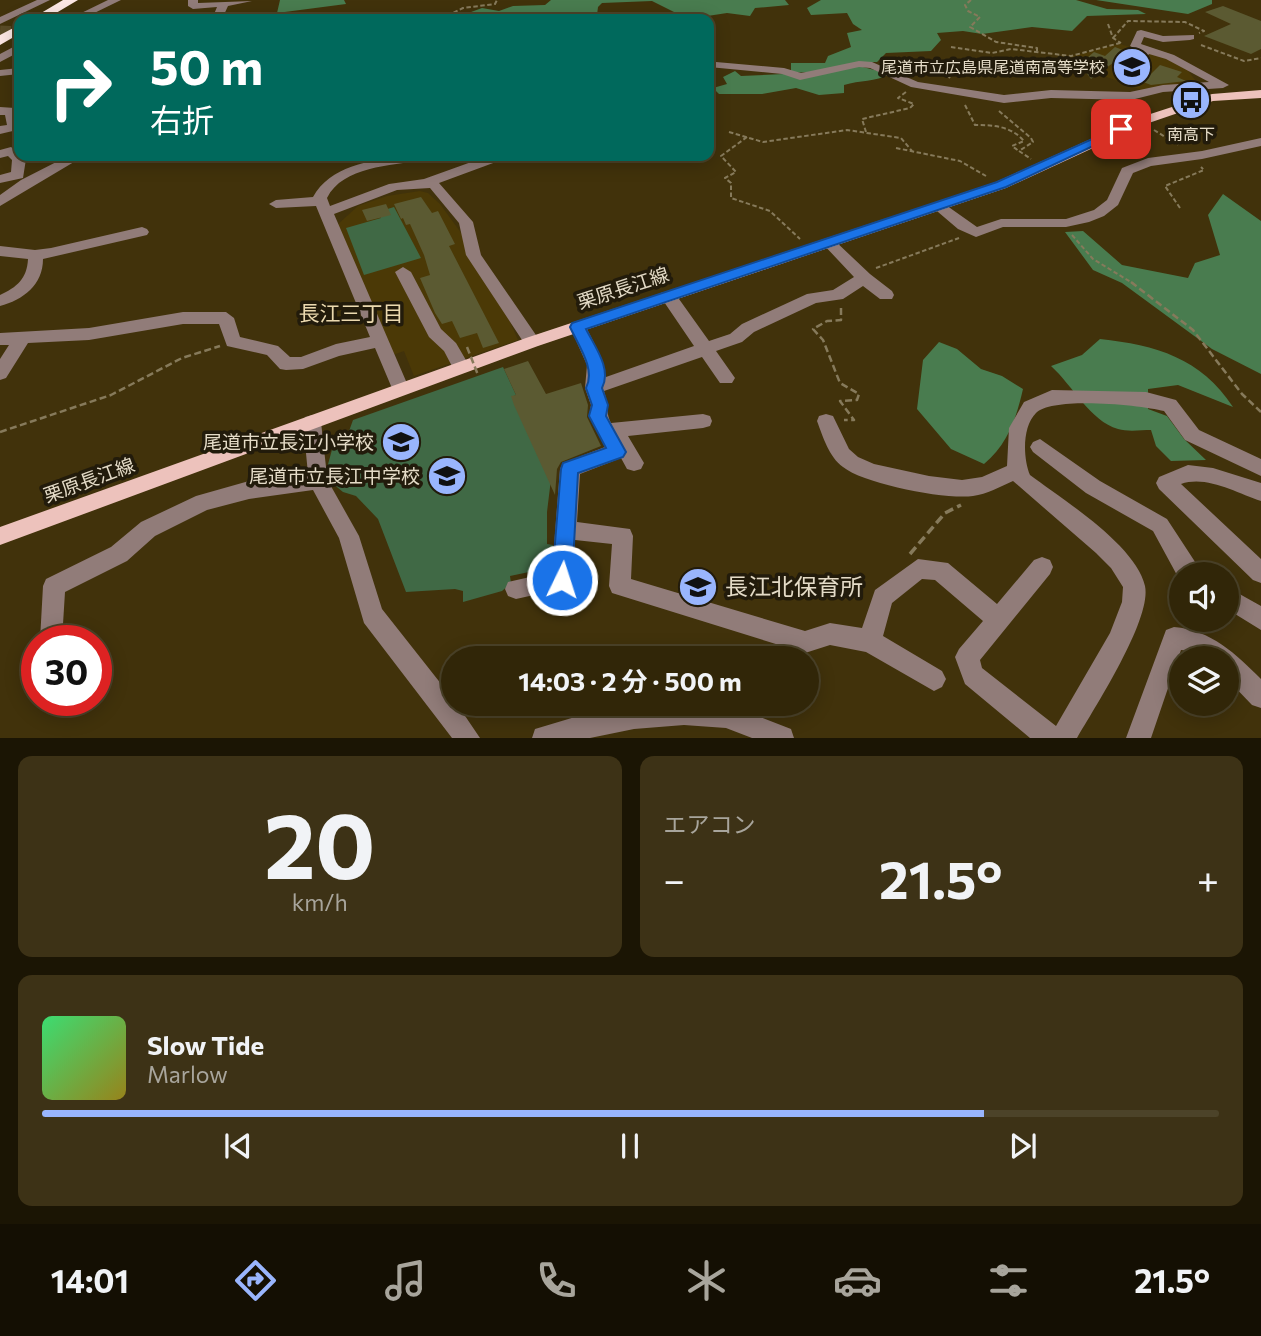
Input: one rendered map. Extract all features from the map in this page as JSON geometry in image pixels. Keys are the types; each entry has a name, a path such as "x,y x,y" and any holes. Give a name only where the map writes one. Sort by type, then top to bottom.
{"highway":[{"path":"32,14 58,0"},
{"path":"46,14 72,0"}],"main road":[{"name":"栗原長江線","path":"0,536 531,342 1001,185 1139,122 1194,102 1229,90 1261,94"}],"street":[{"path":"15,14 45,0"},
{"path":"85,14 116,0"},
{"path":"193,0 193,6 247,1"},
{"path":"1190,37 1163,39 1141,33 1135,46 1213,78 1229,90"},
{"path":"1132,68 1142,49"},
{"path":"1180,63 1187,76"},
{"path":"714,65 784,71 800,77 859,64 872,65 915,85 993,98 1051,93 1131,96 1142,91 1191,85 1229,90"},
{"path":"0,111 11,111 13,127 0,130"},
{"path":"938,206 963,226 976,232 1001,223 1066,223 1099,213 1113,202 1127,171 1148,162 1202,155 1261,142"},
{"path":"0,179 18,175 19,161"},
{"path":"0,202 26,183 68,161"},
{"path":"400,388 324,207 322,191 335,177 401,161"},
{"path":"276,204 324,207 351,204 365,195 426,183 485,161"},
{"path":"426,183 434,185 466,222 474,255 531,342"},
{"path":"0,251 35,255 142,232"},
{"path":"829,243 862,276 886,295"},
{"path":"0,301 20,293 30,284 36,267 35,255"},
{"path":"403,272 435,333 450,347 461,367"},
{"path":"597,396 736,338 748,328 813,298 837,295 862,276"},
{"path":"668,296 726,377"},
{"path":"0,339 89,334 183,318 226,318 233,342 272,350 286,364 303,363 335,350 380,341"},
{"path":"516,589 562,580 570,469 617,452 598,416 598,370 578,327"},
{"path":"0,373 23,337"},
{"path":"597,396 634,463"},
{"path":"1063,737 1130,617 1134,586 1123,563 1022,480 1015,461 1018,428 1030,407 1052,397 1146,399 1170,405 1192,435 1259,470"},
{"path":"614,430 703,421"},
{"path":"826,421 840,452 861,468 888,477 960,489 974,488 1017,471"},
{"path":"312,422 320,481 349,536 372,615 468,737"},
{"path":"1040,447 1093,486 1160,526 1181,562"},
{"path":"1261,492 1203,472 1174,477 1166,483 1261,573"},
{"path":"52,625 54,586 119,554 148,529 203,502 249,491 320,481"},
{"path":"565,530 623,536 620,586 804,642 830,634 870,641 933,679"},
{"path":"1042,567 967,657 973,676 1051,737"},
{"path":"870,641 883,597 918,569 940,570 999,619"},
{"path":"1239,605 1261,619"},
{"path":"1171,646 1174,638 1193,640 1202,646"},
{"path":"1138,737 1169,652"},
{"path":"1239,674 1261,696"},
{"path":"544,737 582,724 637,728 684,712 727,716 782,737"}],"path":[{"path":"451,14 463,8 495,4 497,0"},
{"path":"971,0 965,5 968,11 980,17 970,27 996,42 1037,48 1037,53"},
{"path":"1113,38 1128,21 1185,22 1204,31 1190,37 1196,43 1244,61 1261,58"},
{"path":"1108,24 1113,38 1120,43 1142,49"},
{"path":"951,47 992,53 1011,49 1071,55 1120,43"},
{"path":"934,61 957,90 975,125 1002,127 1020,135 1024,141 1012,146 1043,166"},
{"path":"866,132 862,119 910,108 914,104 898,98 915,85"},
{"path":"993,98 996,109 1033,142 1019,151"},
{"path":"729,132 763,142 848,130 901,138 912,151"},
{"path":"747,137 721,156 736,172 725,178 731,183 731,198 765,205 776,212 809,250"},
{"path":"896,148 960,161 1001,185"},
{"path":"1066,223 1080,250 1111,273 1135,285 1195,332 1230,375 1248,403 1261,412"},
{"path":"862,276 976,232"},
{"path":"826,421 854,420 840,401 857,400 859,394 840,383 823,340 813,329 827,321 841,320 837,295"},
{"path":"0,432 111,395 169,367 181,358 233,342"},
{"path":"467,347 478,375"},
{"path":"918,569 909,555 945,513 961,508 960,489"}],"shaded area":[{"name":"尾道市立広島県尾道南高等学校","path":"1120,44 1173,60 1186,68 1199,85 1142,90 1077,66 1069,57"},
{"path":"420,191 428,193 440,204 467,241 478,272 507,315 518,340 414,376 404,351 390,356 336,226 358,206 387,196"}],"green space":[{"path":"280,0 344,0 346,4 277,13"},
{"path":"551,0 785,0 789,5 755,8 750,16 727,13 678,14 652,1 602,3 597,14 466,14 482,8 499,11 513,6 545,5"},
{"path":"821,0 1076,0 1107,9 1138,10 1146,14 1087,16 1072,31 1032,27 982,34 963,31 937,33 941,40 931,51 886,53 877,62 813,72 791,72 791,63 825,63 828,56 851,47 847,33 862,30 853,24 847,13 811,15 807,8"},
{"path":"1096,0 1212,0 1212,4 1188,14"},
{"path":"859,66 890,74 844,85 844,93 819,95 796,88 762,94 719,94 714,89 727,84 723,77 735,71 741,76 784,74 798,78"},
{"path":"1223,194 1261,221 1261,374 1212,349 1122,283 1093,270 1065,232 1083,231 1122,265 1188,278 1195,263 1220,255 1208,215"},
{"path":"394,207 421,258 364,275 346,228 381,218 378,212"},
{"path":"1100,339 1140,345 1176,357 1207,377 1220,390 1233,407 1178,385 1148,389 1148,409 1167,416 1184,439 1206,460 1171,461 1156,446 1151,430 1126,430 1108,425 1090,411 1051,366 1082,355"},
{"path":"939,342 957,349 981,369 1002,376 1023,389 1010,430 999,448 984,464 951,449 917,409 923,360"},
{"name":"尾道市立長江中学校","path":"503,367 516,395 512,397 552,471 547,512 547,544 553,545 551,573 530,579 529,572 510,576 511,583 502,591 463,602 463,591 455,589 406,592 378,519 356,496 343,492 332,483 327,468 336,435 348,434 353,420"}],"building":[{"path":"1223,6 1261,21 1261,49 1251,54 1204,36 1231,24 1205,12"},
{"path":"1115,47 1128,52 1091,79 1085,71 1090,68 1082,62 1094,52 1105,56"},
{"path":"1160,65 1182,72 1177,77 1186,81 1151,85 1143,82"},
{"path":"421,197 432,213 438,211 455,244 449,246 499,343 483,348 477,333 460,338 452,321 442,324 435,313 420,278 430,275 424,255 410,224 406,225 403,218 401,219 394,204"},
{"path":"386,204 391,215 367,221 362,210"},
{"path":"528,361 546,394 581,383 588,405 587,417 601,446 561,462 557,469 555,495 514,405 511,396 516,395 504,369"}],"tunnel":[{"path":"0,31 14,32"}],"place":[{"name":"尾道市立広島県尾道南高等学校","path":"1132,67"},
{"name":"南高下","path":"1191,100"},
{"name":"尾道市立長江小学校","path":"401,442"},
{"name":"尾道市立長江中学校","path":"447,476"},
{"name":"長江北保育所","path":"698,587"}],"district":[{"name":"長江三丁目","path":"351,314"}],"route":[{"path":"562,580 570,469 617,452 598,416 600,405 594,388 599,378 598,370 578,327 1001,185 1121,129"}]}
